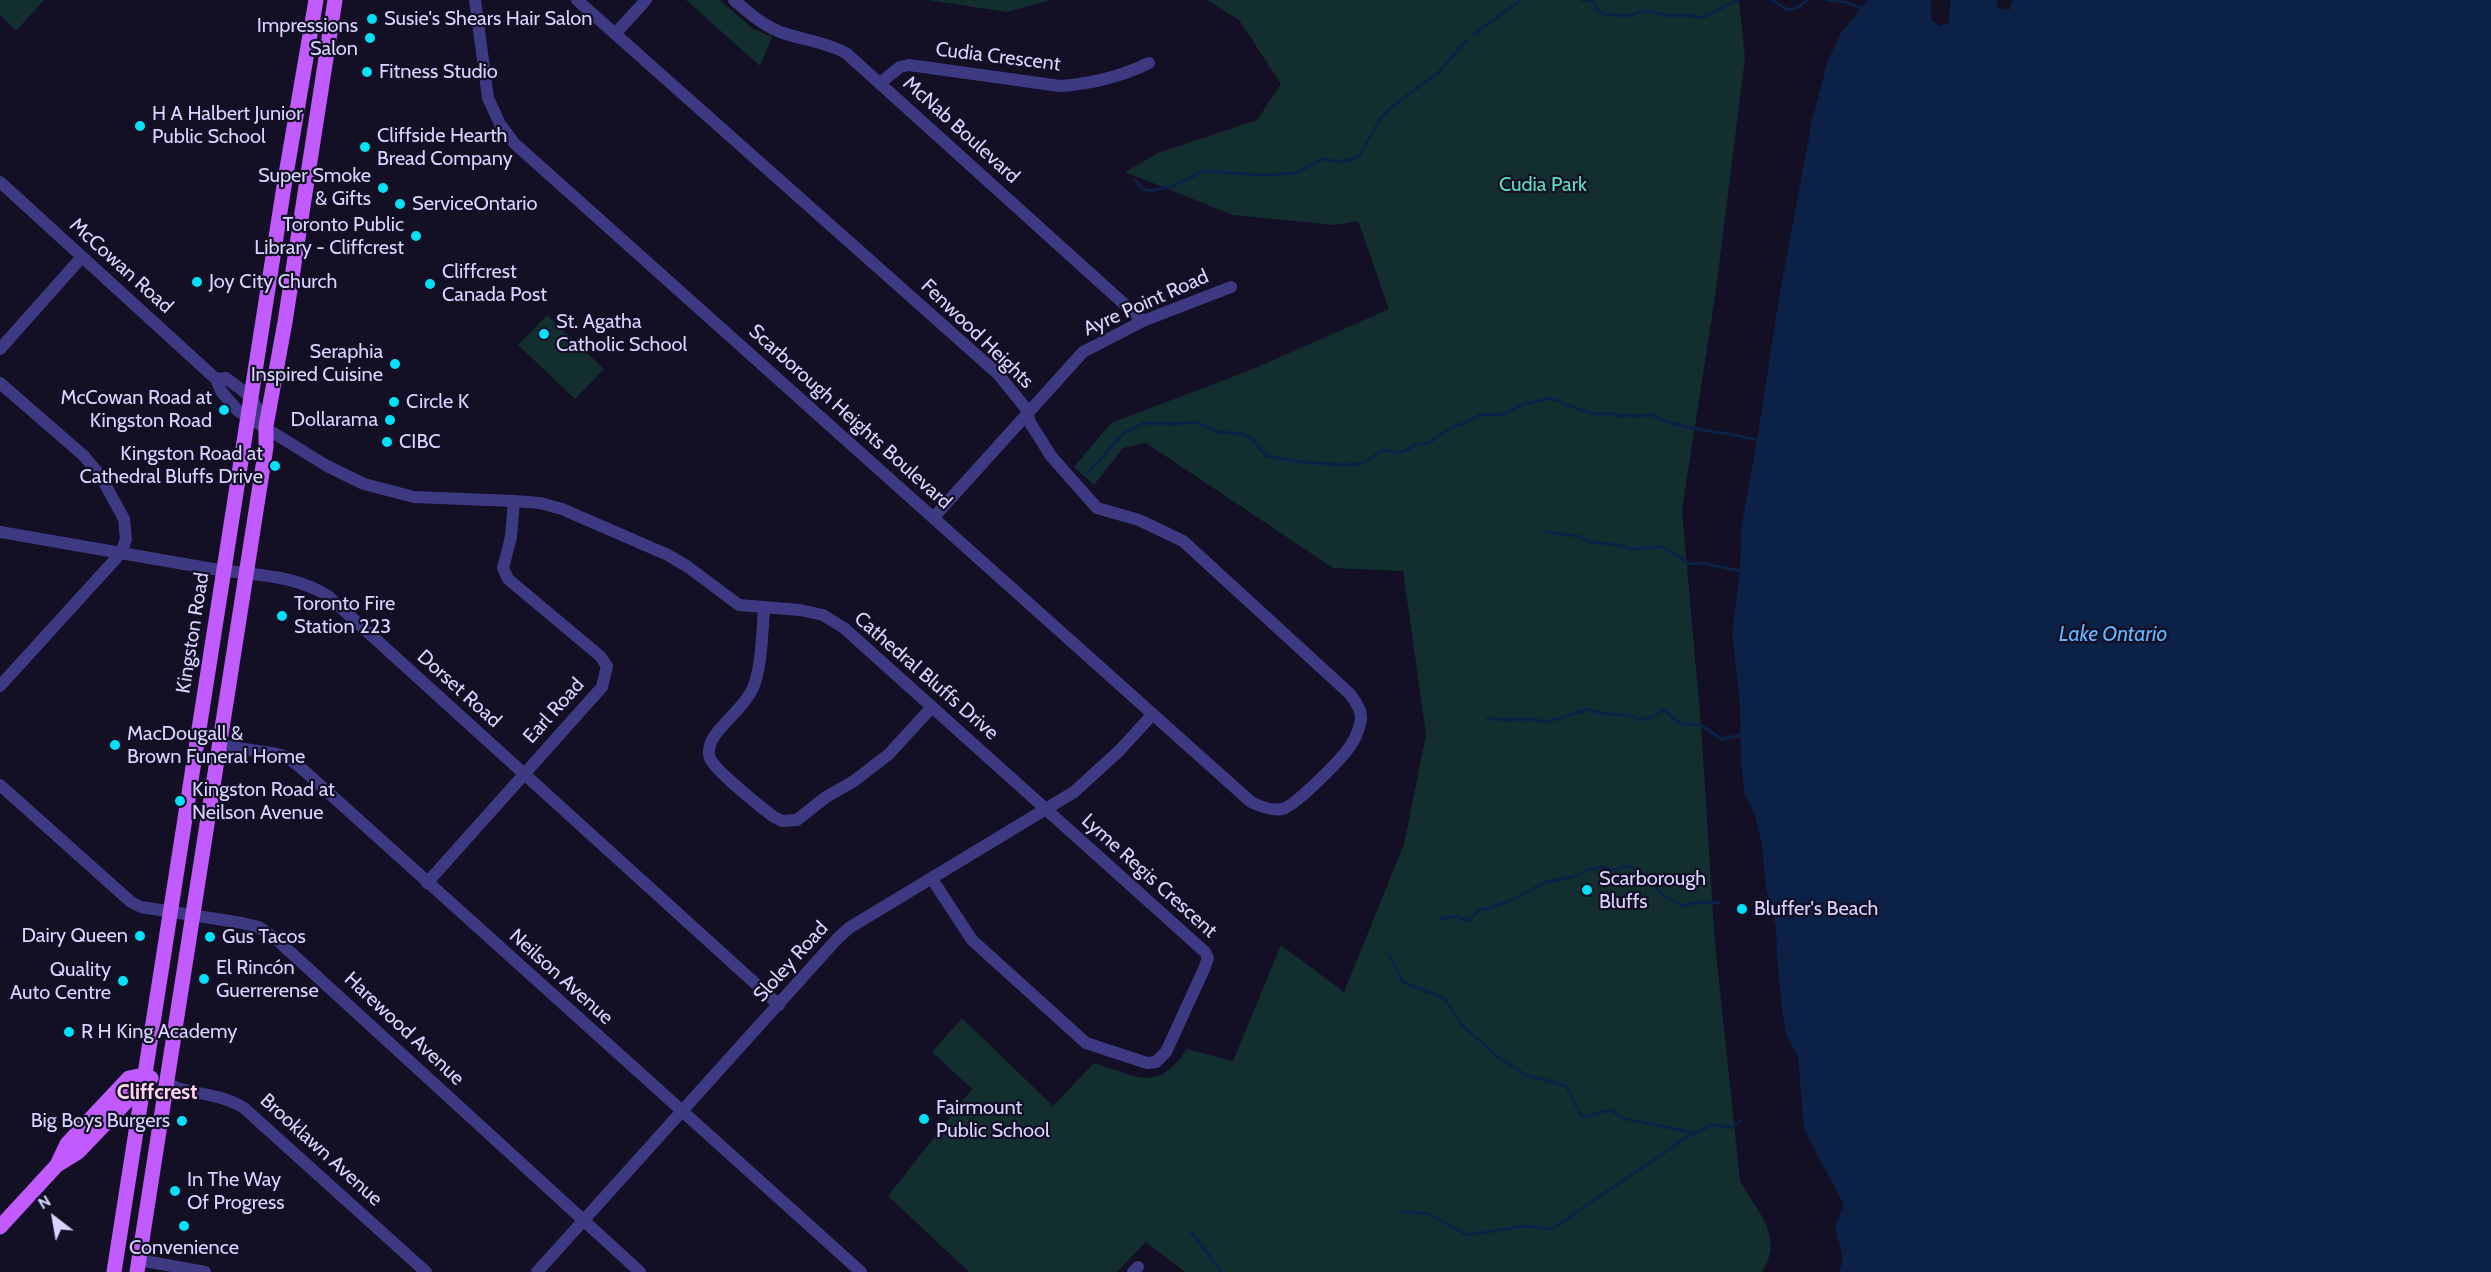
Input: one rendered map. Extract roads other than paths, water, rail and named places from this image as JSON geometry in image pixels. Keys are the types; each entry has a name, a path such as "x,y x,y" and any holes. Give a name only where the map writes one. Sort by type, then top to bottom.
{"main road":[{"name":"Kingston Road","path":"114,1272 251,397 316,0"},
{"path":"138,1266 266,447 266,426 284,334 335,0"},
{"path":"57,1165 67,1144 129,1078 144,1075 165,1083"},
{"path":"0,1227 57,1165 78,1152 128,1100 165,1083"}],"street":[{"name":"Scarborough Heights Boulevard","path":"475,0 488,98 514,143 1251,802 1278,809"},
{"name":"Fenwood Heights","path":"577,0 998,374 1028,411 1029,421 1052,456 1097,507 1139,520 1183,541 1337,681 1356,702 1361,717 1356,735 1346,752 1291,805 1278,809"},
{"path":"615,34 646,0"},
{"name":"McNab Boulevard","path":"734,0 751,15 781,32 831,45 838,49 880,83 1143,321"},
{"name":"Cudia Crescent","path":"880,83 900,67 909,66 1060,86 1079,85 1131,72 1149,63"},
{"name":"McCowan Road","path":"0,182 216,379 221,392 238,411 266,426"},
{"path":"0,349 82,257"},
{"name":"Ayre Point Road","path":"934,517 1083,352 1143,321 1231,287"},
{"name":"McCowan Road","path":"216,379 226,378 251,397 266,426"},
{"path":"0,384 84,456 100,475 123,519 126,539 121,553 0,686"},
{"name":"Cathedral Bluffs Drive","path":"266,426 327,466 377,488 432,499 514,501 549,505 583,517 668,555 739,605 764,609 800,610 823,615 844,628 1047,810"},
{"name":"Earl Road","path":"427,883 602,687 607,666 600,656 513,586 508,579 503,568 511,537 514,501"},
{"name":"Dorset Road","path":"0,532 292,580 312,586 328,596 779,1005"},
{"path":"764,609 757,671 752,689 746,701 711,741 709,752 710,760 719,770 774,817 782,821 797,820 826,797 854,781 890,754 932,706"},
{"name":"Sloley Road","path":"537,1272 844,932 1074,792 1100,771 1152,715"},
{"name":"Neilson Avenue","path":"219,745 286,757 861,1272"},
{"name":"Harewood Avenue","path":"0,785 131,902 141,908 260,927 276,939 640,1272"},
{"name":"Lyme Regis Crescent","path":"932,879 972,939 1086,1043 1147,1063 1156,1062 1166,1052 1208,958 1200,945 1047,810"},
{"name":"Brooklawn Avenue","path":"165,1083 178,1089 218,1096 244,1108 426,1272"},
{"path":"138,1266 205,1272"}],"water":[{"name":"Lake Ontario","path":"1868,0 1931,0 1931,20 1940,26 1948,23 1951,0 1996,0 1998,8 2009,10 2013,0 2491,0 2491,1272 1839,1272 1843,1259 1835,1227 1844,1205 1804,1129 1798,1057 1786,1035 1776,928 1766,889 1762,845 1755,815 1745,794 1741,765 1740,705 1732,632 1740,571 1741,529 1779,298 1812,120 1828,60 1841,33"}],"waterway":[{"path":"1474,34 1521,0"},
{"path":"1581,0 1593,1 1598,11 1603,14 1627,16 1644,11 1671,16 1696,17 1704,17 1738,0"},
{"path":"1772,0 1788,10 1799,7 1807,0"},
{"path":"1827,0 1845,2 1861,8"},
{"path":"1135,180 1143,189 1150,191 1173,186 1204,171 1265,175 1296,173 1322,159 1342,162 1359,156 1379,121 1389,109 1439,72 1466,41"},
{"path":"1087,474 1123,434 1143,423 1196,422 1219,432 1250,437 1267,456 1301,462 1346,465 1363,463 1382,451 1397,453 1408,450 1416,444 1429,443 1450,428 1479,415 1505,414 1522,405 1546,399 1552,399 1592,414 1617,414 1621,417 1651,414 1686,427 1757,440"},
{"path":"1545,532 1578,536 1590,542 1619,545 1630,549 1660,547 1690,564 1702,563 1740,571"},
{"path":"1487,718 1547,722 1589,709 1600,713 1633,716 1638,720 1652,717 1664,710 1681,724 1701,725 1721,739 1742,735"},
{"path":"1441,919 1456,916 1468,921 1480,909 1491,908 1509,901 1546,882 1573,877 1587,870 1602,867 1615,870 1628,866 1640,871 1663,895 1683,906 1696,902 1719,903"},
{"path":"1390,956 1403,982 1444,998 1462,1025 1498,1057 1526,1075 1566,1086 1582,1117 1611,1110 1626,1119 1695,1133 1712,1125 1731,1127 1741,1121"},
{"path":"1401,1212 1427,1213 1467,1235 1525,1226 1552,1229 1693,1133"},
{"path":"1191,1232 1222,1272"}],"place":[{"name":"Susie's Shears Hair Salon","path":"372,19"},
{"name":"Impressions Salon","path":"370,38"},
{"name":"Fitness Studio","path":"367,72"},
{"name":"H A Halbert Junior Public School","path":"140,126"},
{"name":"Cliffside Hearth Bread Company","path":"365,147"},
{"name":"Super Smoke & Gifts","path":"383,188"},
{"name":"ServiceOntario","path":"400,204"},
{"name":"Toronto Public Library - Cliffcrest","path":"416,236"},
{"name":"Joy City Church","path":"197,282"},
{"name":"Cliffcrest Canada Post","path":"430,284"},
{"name":"St. Agatha Catholic School","path":"544,334"},
{"name":"Seraphia Inspired Cuisine","path":"395,364"},
{"name":"Circle K","path":"394,402"},
{"name":"McCowan Road at Kingston Road","path":"224,410"},
{"name":"Dollarama","path":"390,420"},
{"name":"CIBC","path":"387,442"},
{"name":"Kingston Road at Cathedral Bluffs Drive","path":"275,466"},
{"name":"Toronto Fire Station 223","path":"282,616"},
{"name":"MacDougall & Brown Funeral Home","path":"115,745"},
{"name":"Kingston Road at Neilson Avenue","path":"180,801"},
{"name":"Scarborough Bluffs","path":"1587,890"},
{"name":"Bluffer's Beach","path":"1742,909"},
{"name":"Dairy Queen","path":"140,936"},
{"name":"Gus Tacos","path":"210,937"},
{"name":"El Rincón Guerrerense","path":"204,979"},
{"name":"Quality Auto Centre","path":"123,981"},
{"name":"R H King Academy","path":"69,1032"},
{"name":"Fairmount Public School","path":"924,1119"},
{"name":"Big Boys Burgers","path":"182,1121"},
{"name":"In The Way Of Progress","path":"175,1191"},
{"name":"Convenience","path":"184,1226"}],"district":[{"name":"Cliffcrest","path":"157,1093"}],"park label":[{"name":"Cudia Park","path":"1543,185"}]}
